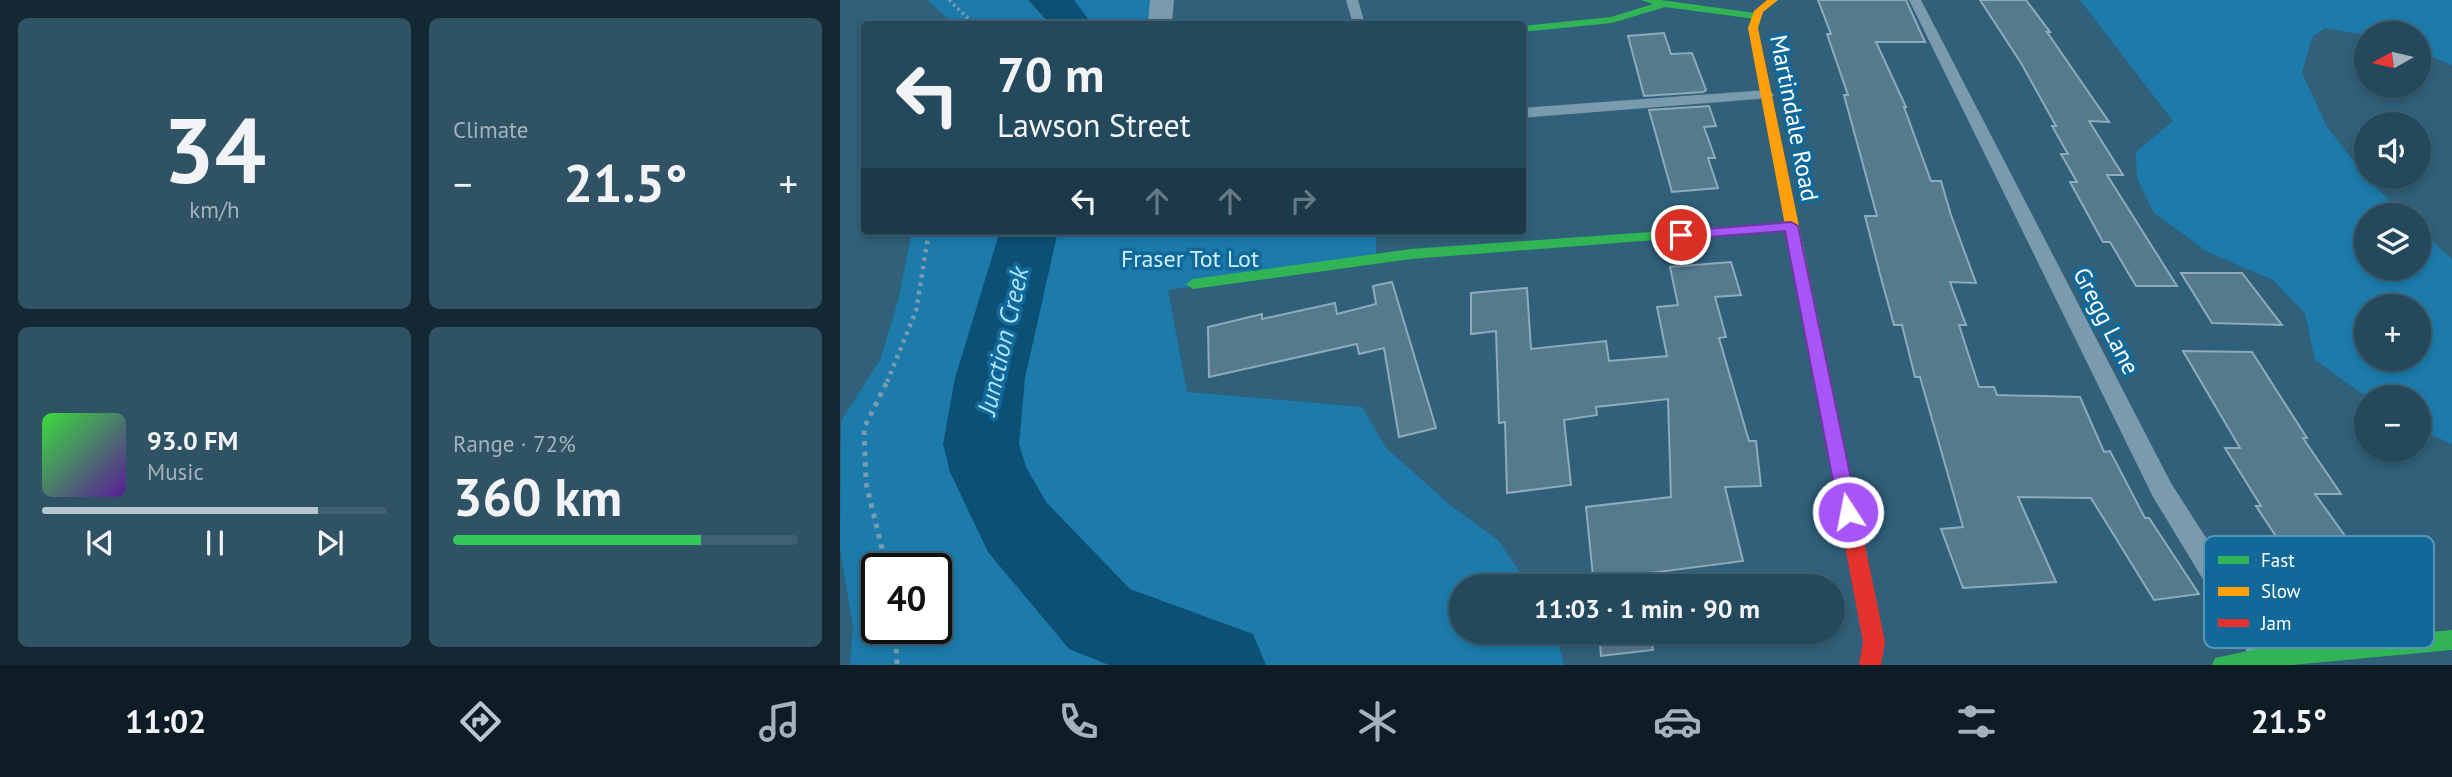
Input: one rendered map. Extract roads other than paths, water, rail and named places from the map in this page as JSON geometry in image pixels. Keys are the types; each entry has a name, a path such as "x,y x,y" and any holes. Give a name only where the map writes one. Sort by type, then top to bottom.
{"street":[{"path":"1160,21 1163,0"},
{"path":"1646,0 1755,16"},
{"name":"Martindale Road","path":"1773,0 1763,6 1755,16 1753,28 1874,642 1870,665"},
{"path":"1526,29 1595,24 1640,14 1663,4"},
{"path":"1194,285 1331,263 1411,254 1791,226"},
{"path":"2434,642 2452,640"},
{"path":"2223,665 2266,657 2364,648"}],"lane":[{"path":"1352,0 1358,21"},
{"name":"Gregg Lane","path":"1915,0 2162,490 2204,557"},
{"path":"1526,113 1766,96"},
{"name":"Gregg Lane","path":"2260,648 2266,657"}],"waterway":[{"name":"Junction Creek","path":"1048,0 1062,11 1069,21"},
{"name":"Junction Creek","path":"1028,235 990,378 981,444 989,472 1017,527 1100,620 1220,665"}],"park label":[{"name":"Fraser Tot Lot","path":"1190,259"}]}
